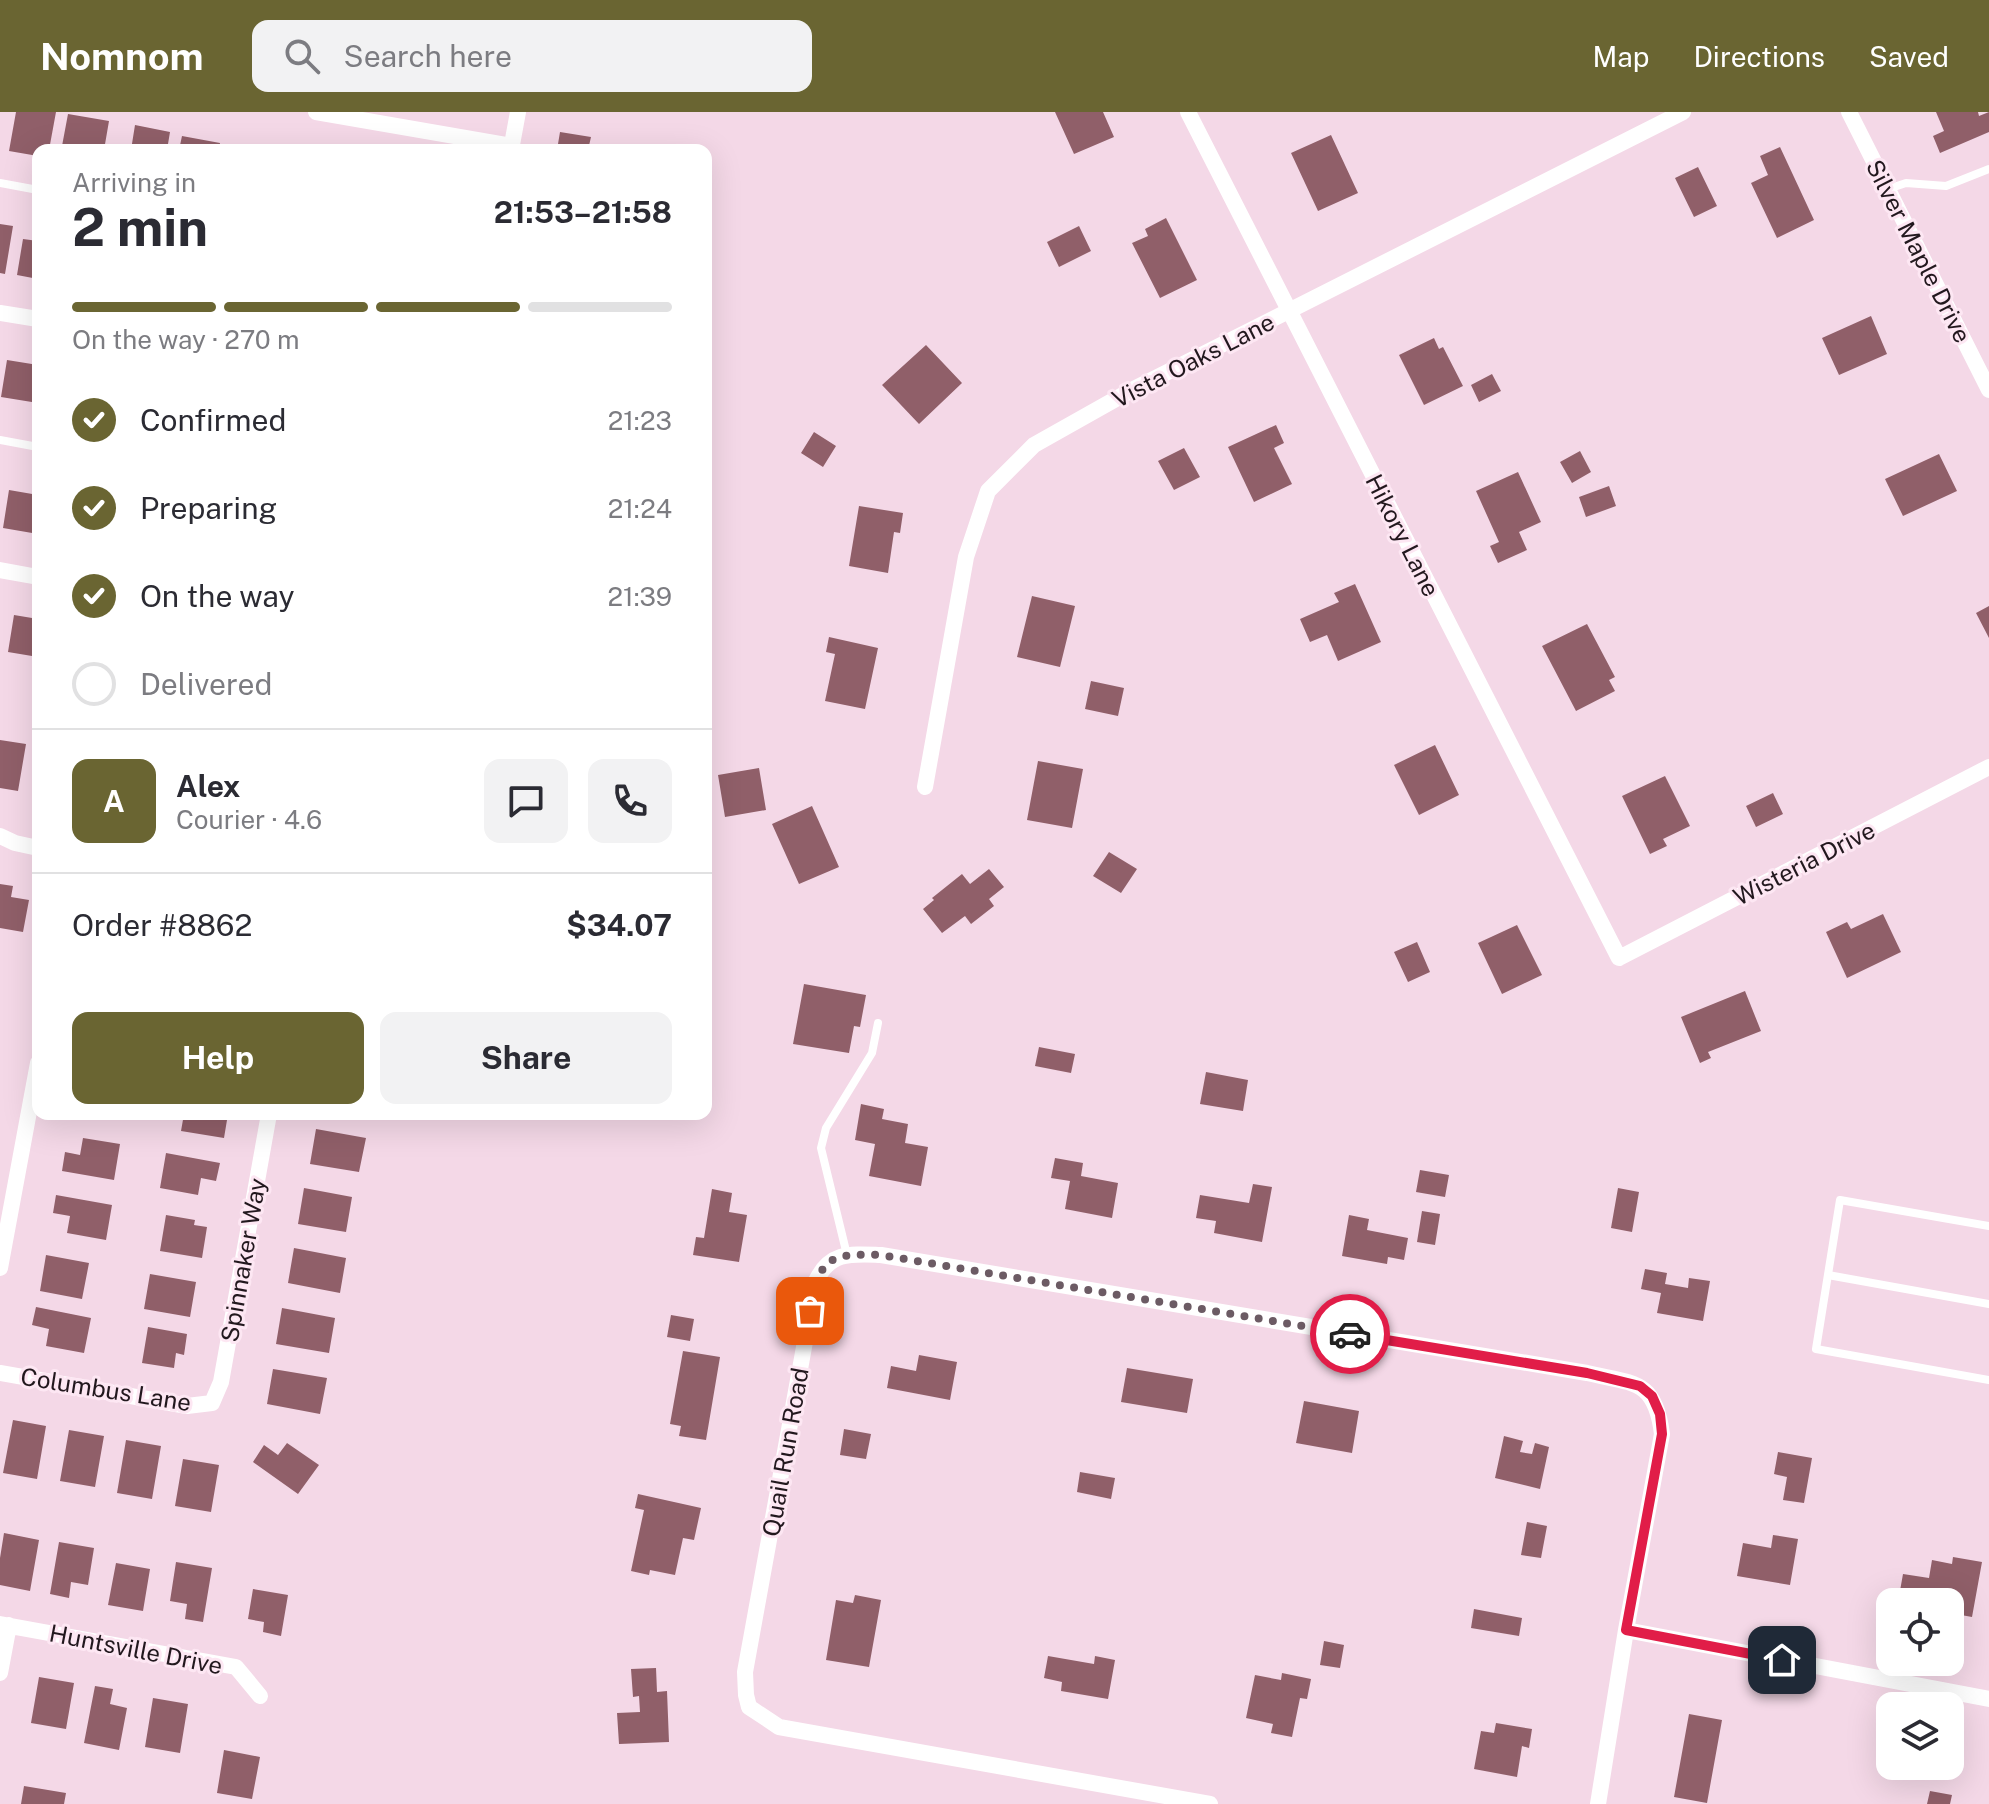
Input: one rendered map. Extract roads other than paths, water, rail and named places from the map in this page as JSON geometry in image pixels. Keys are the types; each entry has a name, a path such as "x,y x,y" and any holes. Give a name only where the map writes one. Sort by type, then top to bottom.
{"street":[{"path":"316,112 489,144"},
{"path":"512,144 518,112"},
{"name":"Hikory Lane","path":"1188,112 1619,958"},
{"name":"Vista Oaks Lane","path":"925,787 966,557 988,491 1034,445 1130,391 1683,112"},
{"name":"Silver Maple Drive","path":"1849,112 1989,390"},
{"path":"0,313 32,318"},
{"path":"0,570 32,576"},
{"name":"Wisteria Drive","path":"1619,958 1989,767"},
{"path":"0,836 32,846"},
{"path":"0,1268 32,1095"},
{"name":"Spinnaker Way","path":"212,1403 221,1382 268,1120"},
{"path":"847,1256 881,1255 1587,1373 1640,1386 1652,1396 1660,1414 1662,1434 1598,1804"},
{"name":"Quail Run Road","path":"847,1256 834,1258 822,1268 816,1281 745,1672 749,1707 779,1727 1210,1804"},
{"name":"Columbus Lane","path":"0,1373 187,1406 212,1403"},
{"path":"0,1673 4,1624"},
{"name":"Huntsville Drive","path":"4,1624 236,1667 260,1696"},
{"path":"1626,1630 1989,1699"}],"lane":[{"path":"1887,189 1906,183 1946,186 1989,169"},
{"path":"0,183 32,189"},
{"path":"0,440 32,446"},
{"path":"847,1256 821,1148 826,1128 872,1053 878,1023"},
{"path":"1989,1226 1840,1200 1816,1349 1989,1380"},
{"path":"1828,1275 1989,1304"}]}
